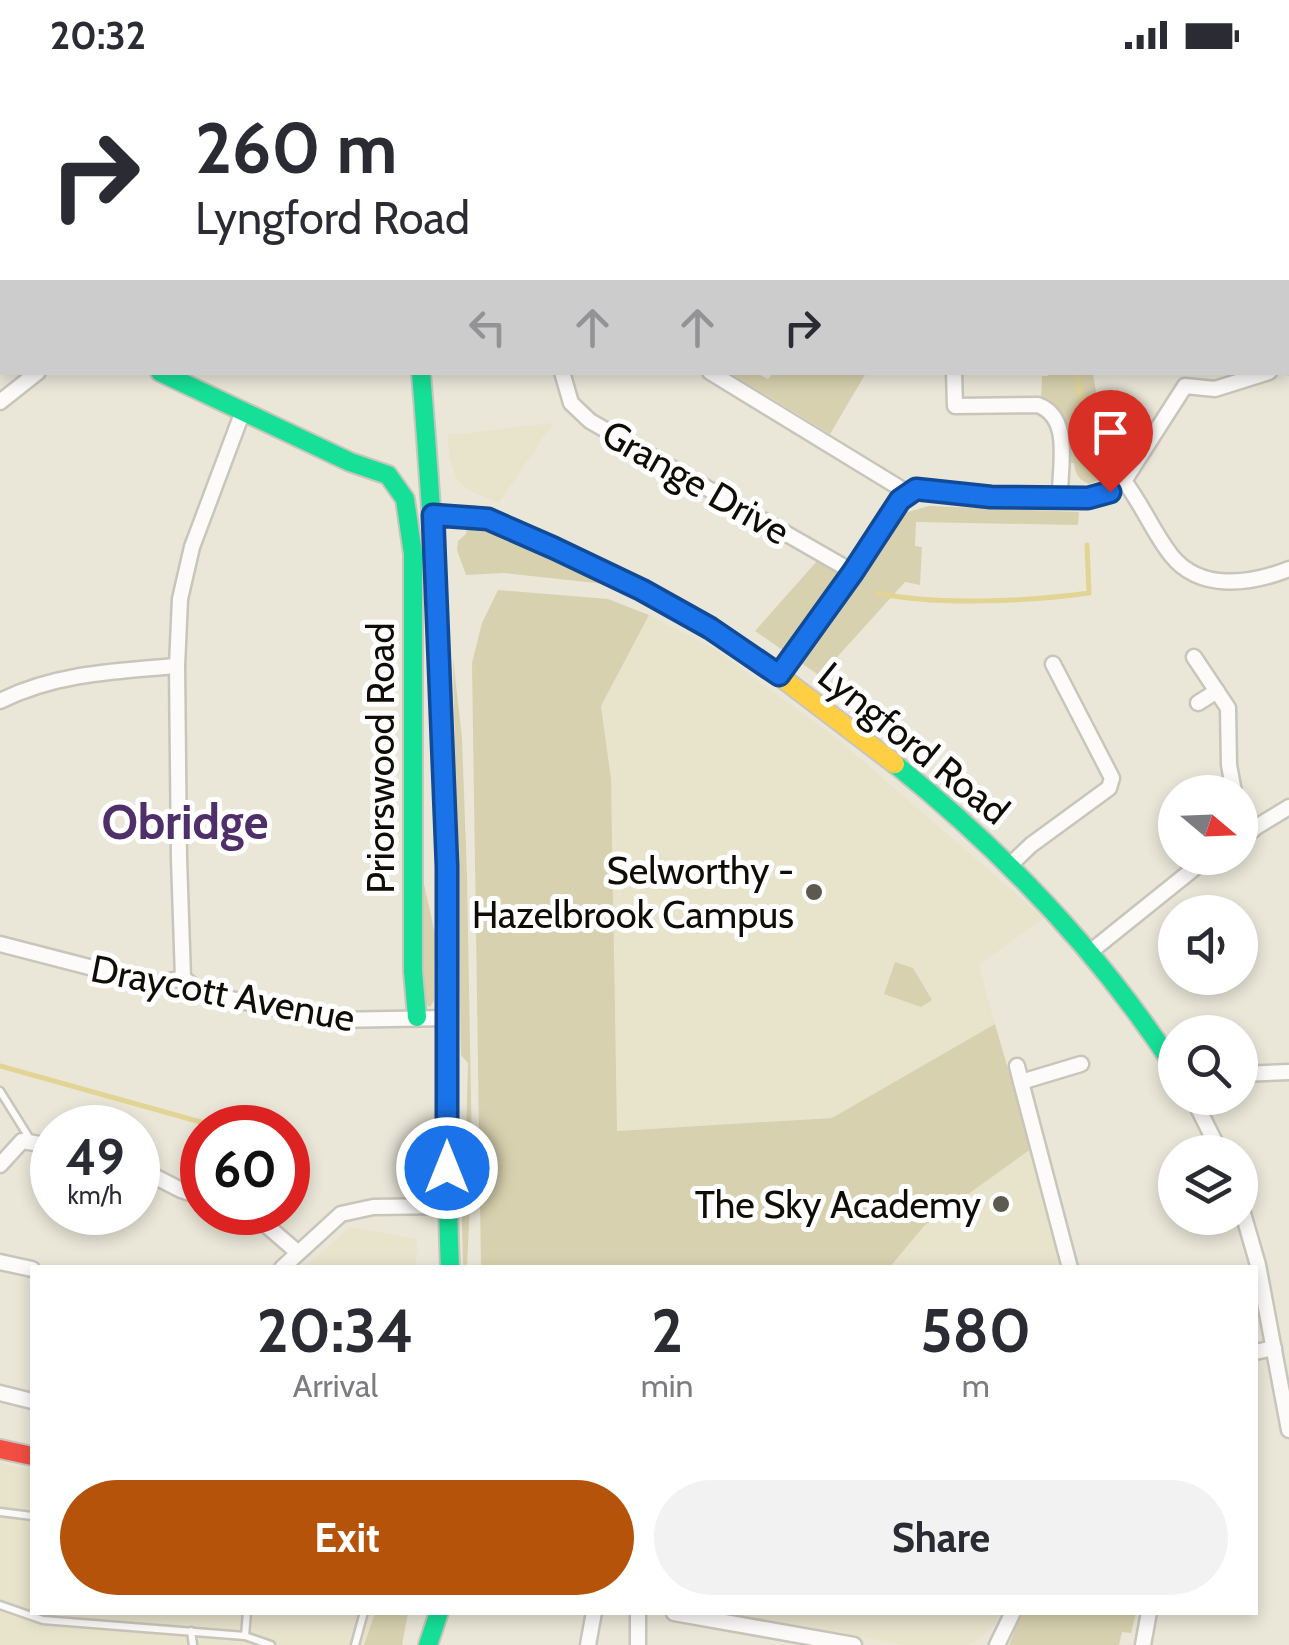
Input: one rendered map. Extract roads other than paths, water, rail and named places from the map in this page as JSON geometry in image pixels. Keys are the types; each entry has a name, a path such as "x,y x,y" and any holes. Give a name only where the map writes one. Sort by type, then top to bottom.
{"street":[{"path":"0,402 34,375"},
{"path":"166,375 243,411 192,548 180,599 177,666 183,978"},
{"name":"Priorswood Road","path":"421,375 433,515 447,866 450,1265"},
{"name":"Grange Drive","path":"563,375 571,404 590,421 853,572"},
{"path":"715,375 908,493"},
{"path":"954,375 955,406 1038,405 1055,416 1061,441 1060,498"},
{"path":"779,675 908,493 924,489 991,497 1088,498 1110,492 1124,481 1186,379 1215,389 1259,375"},
{"name":"Priorswood Road","path":"243,411 388,476 404,499 412,554 413,971 417,1017"},
{"path":"1124,481 1170,554 1194,574 1230,582 1250,581 1289,569"},
{"name":"Lyngford Road","path":"433,515 488,519 554,548 710,628 779,675 909,772 1010,866 1053,908 1136,1008 1158,1042"},
{"path":"1194,657 1228,708 1231,775"},
{"path":"1010,866 1030,845 1109,788 1112,778 1054,664"},
{"path":"0,701 32,685 56,679 177,666"},
{"path":"1198,703 1216,691"},
{"path":"1258,826 1289,807"},
{"path":"1090,952 1185,875"},
{"name":"Draycott Avenue","path":"0,944 155,984 183,978 202,993 332,1020 448,1018"},
{"path":"1021,1082 1081,1064"},
{"path":"1016,1066 1069,1265"},
{"path":"1258,1073 1289,1072"},
{"path":"0,1165 15,1146 30,1140"},
{"path":"285,1265 341,1214 358,1208 447,1206"},
{"path":"276,1235 296,1252"},
{"path":"1249,1235 1289,1430"},
{"path":"0,1262 30,1269"},
{"path":"1258,1351 1274,1348"},
{"path":"0,1393 30,1400"},
{"path":"0,1448 30,1456"},
{"path":"423,1615 424,1645"},
{"path":"424,1645 438,1615"},
{"path":"588,1645 593,1615"},
{"path":"638,1615 638,1645"},
{"path":"697,1615 846,1644"},
{"path":"997,1645 1012,1615"},
{"path":"1143,1645 1148,1615"}],"lane":[{"path":"0,1091 30,1140"},
{"path":"0,1512 30,1516"},
{"path":"0,1606 42,1620 57,1617 245,1636 272,1645"},
{"path":"245,1636 248,1615"},
{"path":"355,1645 363,1615"},
{"path":"191,1632 193,1645"}],"waterway":[{"path":"1077,375 1087,437"},
{"path":"878,593 927,600 983,601 1089,593 1087,545"},
{"path":"0,1066 180,1116"}],"place":[{"name":"Selworthy - Hazelbrook Campus","path":"814,892"},
{"name":"The Sky Academy","path":"1001,1204"}],"district":[{"name":"Obridge","path":"185,822"}]}
